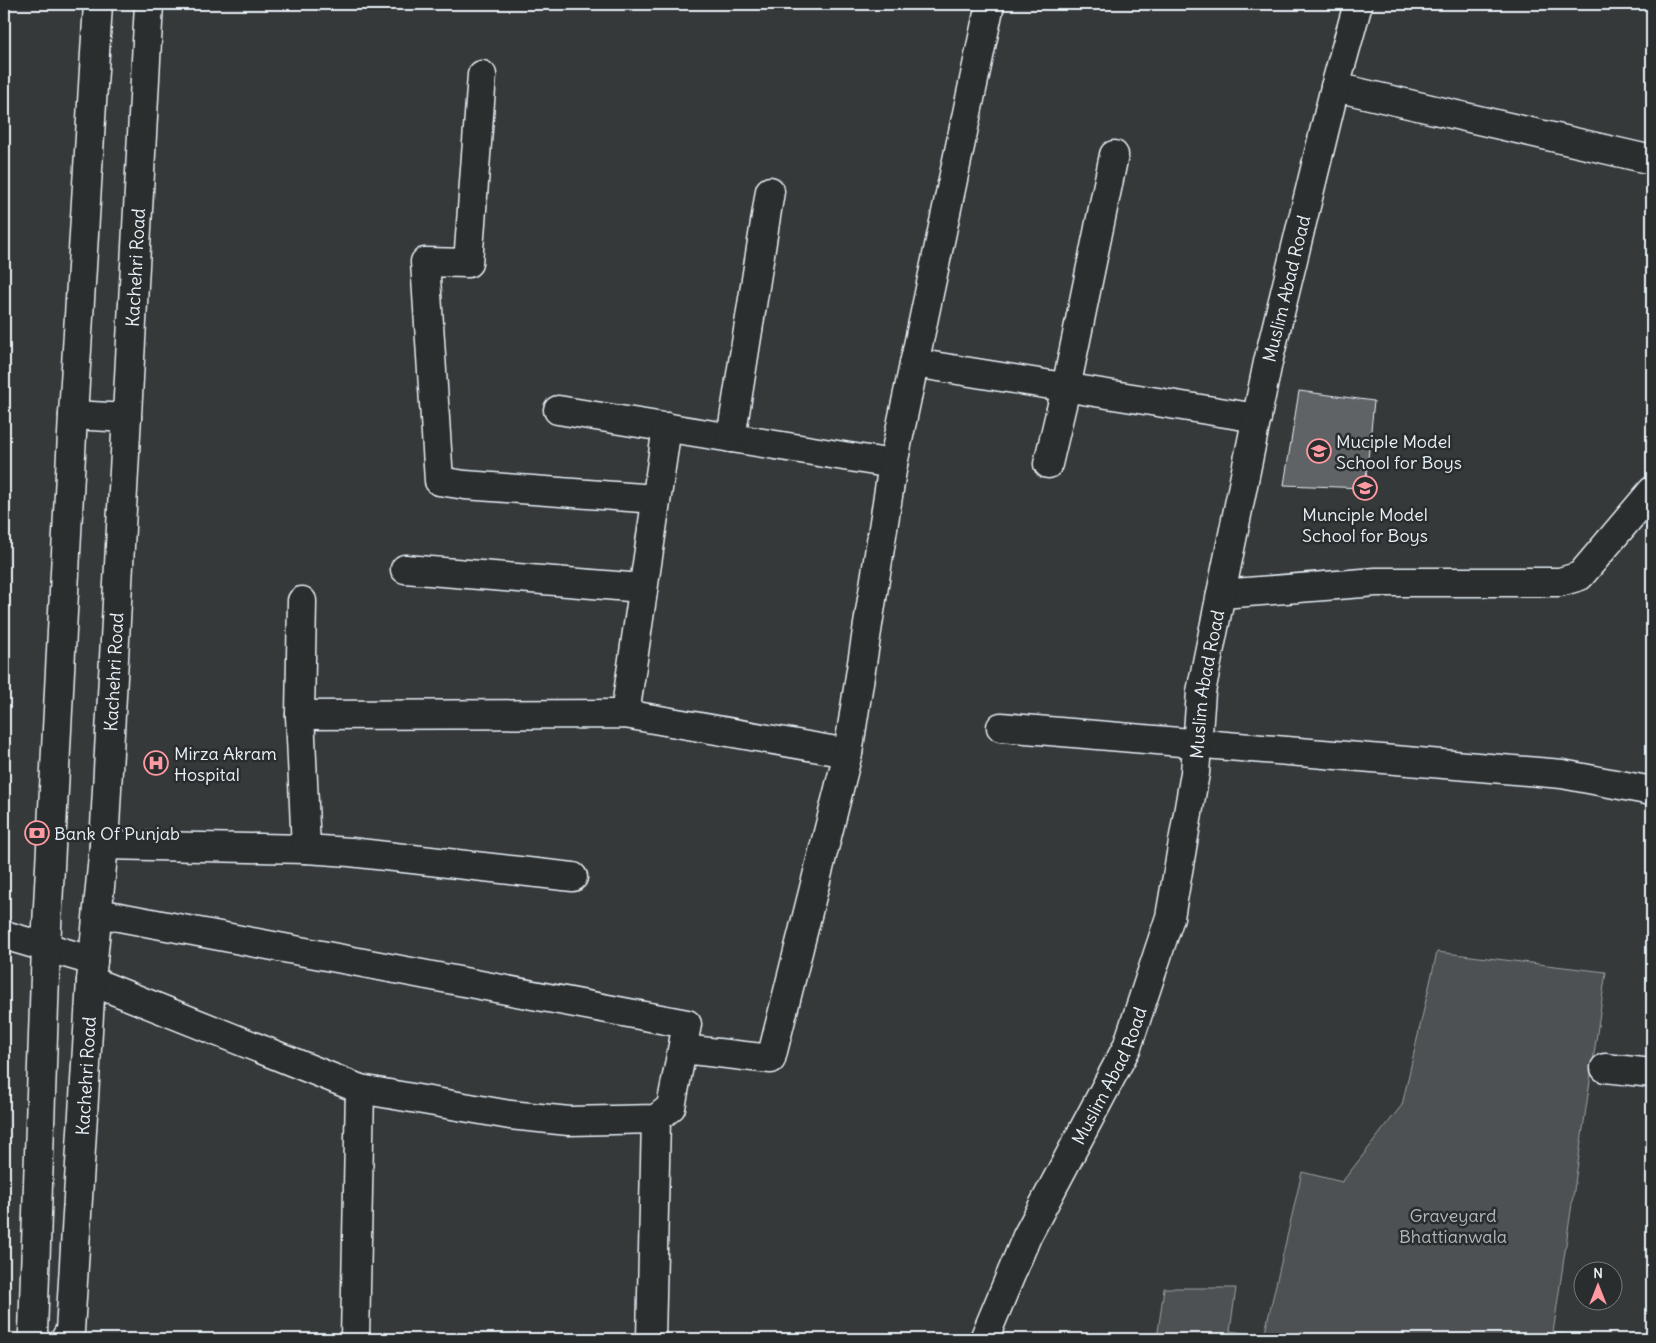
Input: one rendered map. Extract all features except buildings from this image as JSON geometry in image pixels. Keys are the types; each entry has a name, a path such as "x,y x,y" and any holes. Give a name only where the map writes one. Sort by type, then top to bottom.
{"street":[{"path":"35,1339 33,1332 46,946 73,415 98,4"},
{"name":"Kachehri Road","path":"65,1339 70,1332 92,971 104,845 149,4"},
{"path":"683,1049 772,1059 848,753 893,464 990,4"},
{"name":"Muslim Abad Road","path":"984,1339 1027,1236 1127,1047 1170,917 1195,773 1200,692 1256,418 1335,87 1358,4"},
{"path":"482,75 468,263 425,262 439,482 656,499"},
{"path":"1335,87 1652,160"},
{"path":"1048,464 1066,388 1114,155"},
{"path":"731,438 770,191"},
{"path":"914,363 1256,418"},
{"path":"558,410 893,464"},
{"path":"73,415 127,418"},
{"path":"625,714 667,427"},
{"path":"1221,594 1376,582 1560,582 1580,576 1652,491"},
{"path":"404,569 642,588"},
{"path":"302,601 300,715 306,849"},
{"path":"300,715 625,714 848,753"},
{"path":"1001,727 1562,774 1652,791"},
{"path":"104,845 306,849 350,852 574,877"},
{"path":"4,935 46,946 92,971 360,1089 510,1115 569,1121 656,1120 671,1107 687,1024 98,913"},
{"path":"1605,1068 1652,1073"},
{"path":"355,1339 360,1089"},
{"path":"651,1339 656,1120"}],"green space":[{"name":"Graveyard Bhattianwala","path":"1437,952 1606,972 1553,1333 1616,1339 1157,1339 1164,1288 1236,1288 1230,1331 1264,1336 1302,1172 1342,1182 1402,1105"}],"place":[{"name":"Muciple Model School for Boys","path":"1319,451"},
{"name":"Munciple Model School for Boys","path":"1365,488"},
{"name":"Mirza Akram Hospital","path":"156,763"},
{"name":"Bank Of Punjab","path":"37,833"}]}
